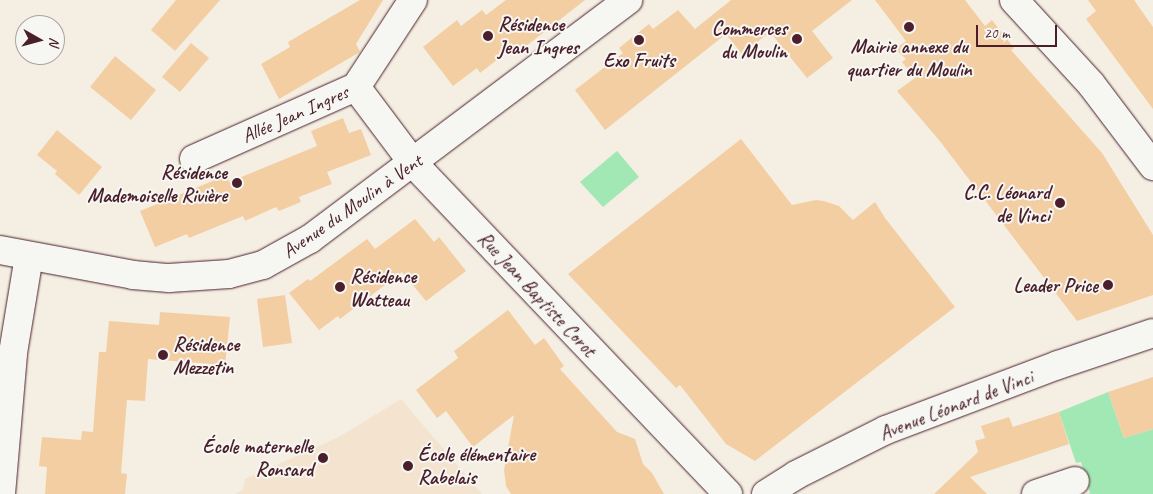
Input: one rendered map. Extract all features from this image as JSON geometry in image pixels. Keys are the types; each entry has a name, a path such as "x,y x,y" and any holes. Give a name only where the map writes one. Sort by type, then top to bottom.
{"street":[{"name":"Allée Jean Ingres","path":"194,159 356,87 413,0"},
{"name":"Avenue du Moulin à Vent","path":"0,250 150,277 208,277 245,271 279,258 310,239 413,163 628,0"},
{"path":"1014,0 1091,84 1153,166"},
{"name":"Rue Jean Baptiste Corot","path":"356,87 413,163 728,494"},
{"path":"0,494 14,344 29,256"},
{"name":"Avenue Léonard de Vinci","path":"766,494 796,475 886,430 1153,333"},
{"path":"1036,494 1075,481"}],"shaded area":[{"name":"École élémentaire Rabelais","path":"401,399 482,494 235,494 243,490 245,479 339,437"}],"green space":[{"path":"617,151 639,177 603,207 580,182"},
{"path":"1108,392 1124,438 1153,429 1153,494 1088,494 1090,493 1081,462 1076,463 1059,412"}],"building":[{"path":"176,0 220,0 175,51 151,30"},
{"path":"360,0 383,0 356,44 360,52 279,99 261,64 290,47 288,42"},
{"name":"Résidence Jean Ingres","path":"506,0 585,0 516,54 512,48 480,73 477,68 453,86 423,47 457,20 461,26 482,10 486,15"},
{"path":"731,0 852,0 812,31 833,58 807,78 770,32 742,54 726,34 605,130 575,90 623,53 619,48 649,24 653,29 678,10 695,29"},
{"name":"C.C. Léonard de Vinci","path":"875,0 965,0 985,26 992,20 1014,48 1011,50 1102,153 1153,235 1153,295 1077,321 939,140 897,91 915,78 902,62 906,59 895,49 906,41"},
{"path":"1088,0 1134,0 1153,27 1153,109 1086,19 1096,11"},
{"path":"191,43 209,58 180,92 162,77"},
{"path":"115,56 156,90 131,120 90,87"},
{"name":"Résidence Mademoiselle Rivière","path":"343,118 349,133 361,129 371,155 327,172 332,184 299,197 301,202 279,211 276,207 245,221 243,216 189,238 187,234 155,247 140,211 227,175 229,182 317,146 311,131"},
{"path":"57,130 102,167 79,195 55,174 57,171 37,155"},
{"path":"741,139 792,205 816,200 824,201 839,206 853,220 875,202 885,218 955,307 755,461 726,444 680,385 676,388 568,274"},
{"name":"Résidence Watteau","path":"415,219 434,242 439,237 466,271 426,301 402,272 340,319 338,316 319,330 289,293 308,279 310,281 367,239 375,249"},
{"path":"285,295 292,343 263,347 257,299"},
{"path":"508,310 535,345 544,338 564,366 560,369 617,432 635,439 643,464 652,473 664,494 511,494 506,486 504,470 514,415 473,447 446,411 437,418 416,390 458,358 454,351"},
{"path":"160,312 230,317 225,365 148,359 145,401 127,400 121,473 127,474 125,494 45,494 47,467 39,466 42,437 81,440 82,431 93,432 99,352 106,352 109,321 159,325"},
{"path":"1153,377 1153,429 1124,438 1108,392"},
{"path":"1059,412 1069,444 970,477 987,494 934,494 978,452 975,441 985,438 981,426 1009,417 1013,427"}],"place":[{"name":"Mairie annexe du quartier du Moulin","path":"909,27"},
{"name":"Résidence Jean Ingres","path":"488,36"},
{"name":"Commerces du Moulin","path":"797,39"},
{"name":"Exo Fruits","path":"639,40"},
{"name":"Résidence Mademoiselle Rivière","path":"237,183"},
{"name":"C.C. Léonard de Vinci","path":"1060,203"},
{"name":"Leader Price","path":"1108,285"},
{"name":"Résidence Watteau","path":"340,287"},
{"name":"Résidence Mezzetin","path":"163,355"},
{"name":"École maternelle Ronsard","path":"323,458"},
{"name":"École élémentaire Rabelais","path":"408,466"}]}
